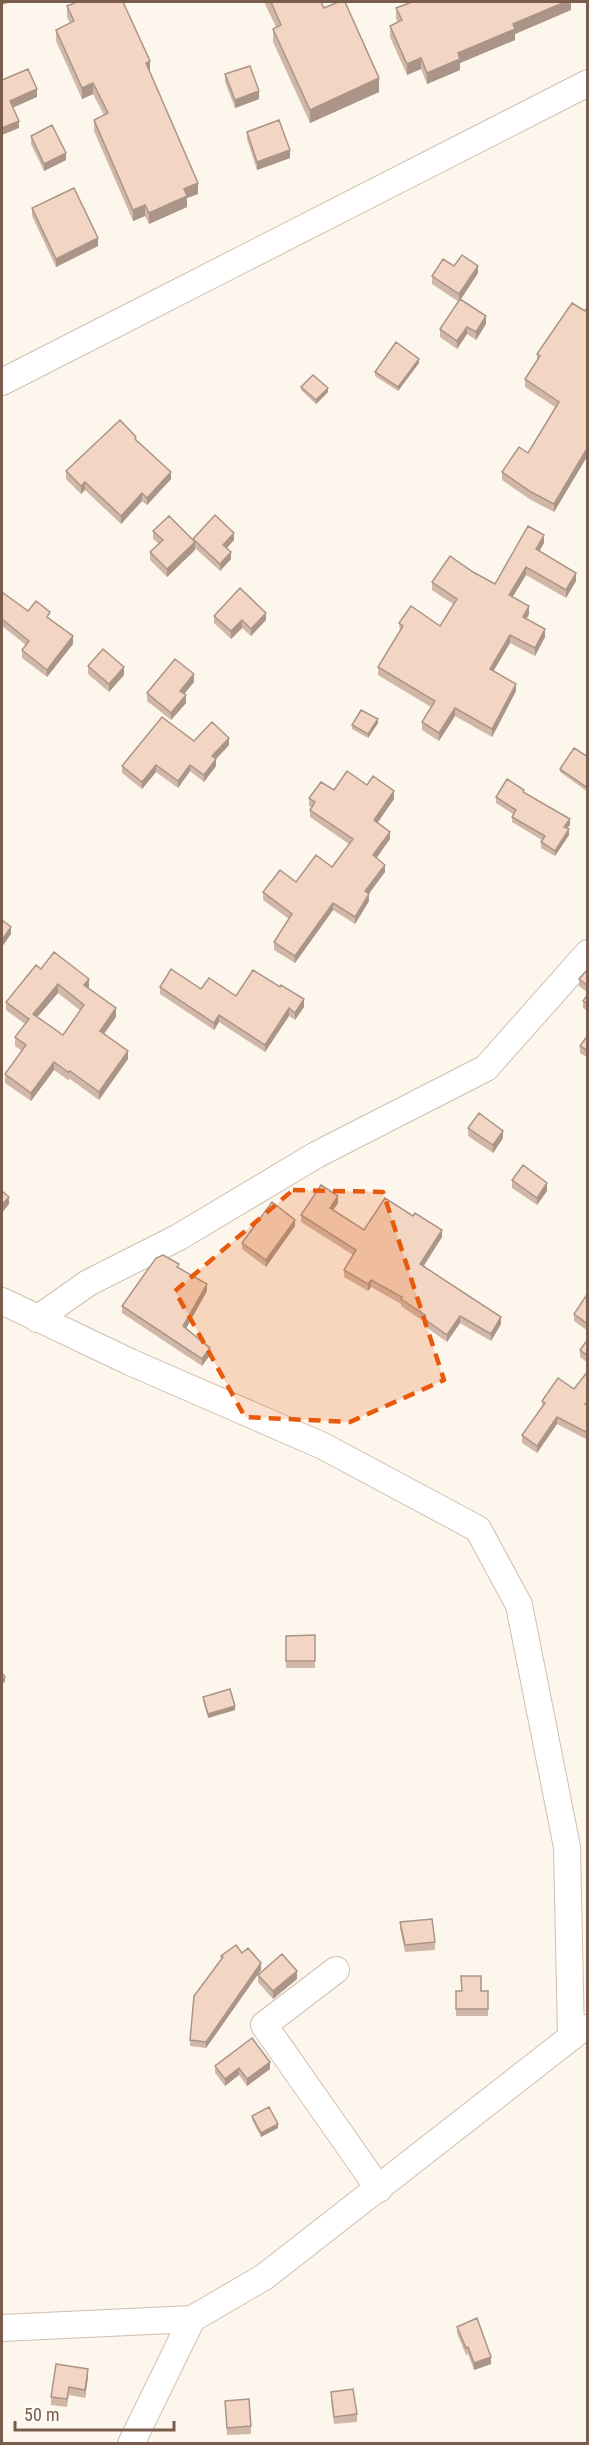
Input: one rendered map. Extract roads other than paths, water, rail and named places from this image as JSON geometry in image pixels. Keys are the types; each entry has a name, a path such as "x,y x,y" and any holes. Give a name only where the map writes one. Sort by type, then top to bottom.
{"street":[{"path":"2,382 588,83"},
{"path":"37,1319 88,1283 178,1237 316,1155 486,1068 588,953"},
{"path":"2,1301 29,1312 37,1319 323,1446 478,1529 519,1605 567,1847 579,2031 264,2277 192,2319 2,2328"},
{"path":"336,1970 264,2025 379,2189"},
{"path":"131,2444 192,2319"}]}
